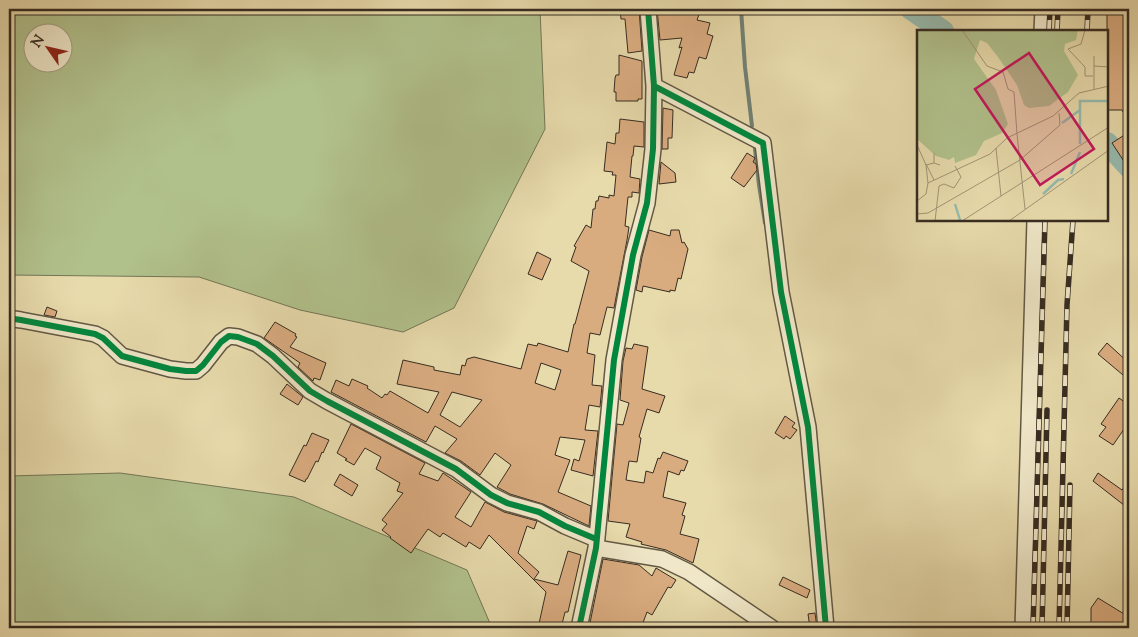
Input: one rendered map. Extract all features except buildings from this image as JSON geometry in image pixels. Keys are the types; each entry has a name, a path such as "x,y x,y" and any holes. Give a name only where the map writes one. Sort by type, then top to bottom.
{"street":[{"path":"579,628 596,543 614,360 633,255 647,203 653,149 654,86 648,9"},
{"path":"1042,30 1043,9"},
{"path":"654,86 763,143 781,292 808,427 826,628"},
{"path":"1023,628 1035,221"},
{"path":"9,321 14,319 21,320 95,334 103,338 122,356 170,369 186,371 196,371 221,342 229,336 238,336 257,344 273,356 310,391 456,469 506,503 539,512 596,543 662,560 689,572 772,628"}],"green space":[{"path":"9,9 540,9 545,129 454,308 403,332 300,310 199,277 9,275"},
{"path":"120,473 294,497 467,570 492,628 9,628 9,476"}],"waterway":[{"path":"741,9 752,126"},
{"path":"911,9 942,30"},
{"path":"1108,144 1129,167"},
{"path":"755,149 765,223"}],"railway":[{"path":"1049,30 1050,9"},
{"path":"1057,30 1058,9"},
{"path":"1087,30 1088,9"},
{"path":"1033,628 1045,221"},
{"path":"1059,628 1067,305 1073,221"},
{"path":"1042,628 1047,410"},
{"path":"1067,628 1070,485"}],"cycle path":[{"path":"579,628 596,548 614,360 633,255 647,203 653,149 654,86 648,9"},
{"path":"654,86 763,143 781,292 808,427 826,628"},
{"path":"9,321 14,319 21,320 95,334 103,338 122,356 170,369 186,371 196,371 221,342 229,336 238,337 257,344 273,356 310,391 327,401 456,469 491,495 507,503 539,512 565,526 596,539"}]}
